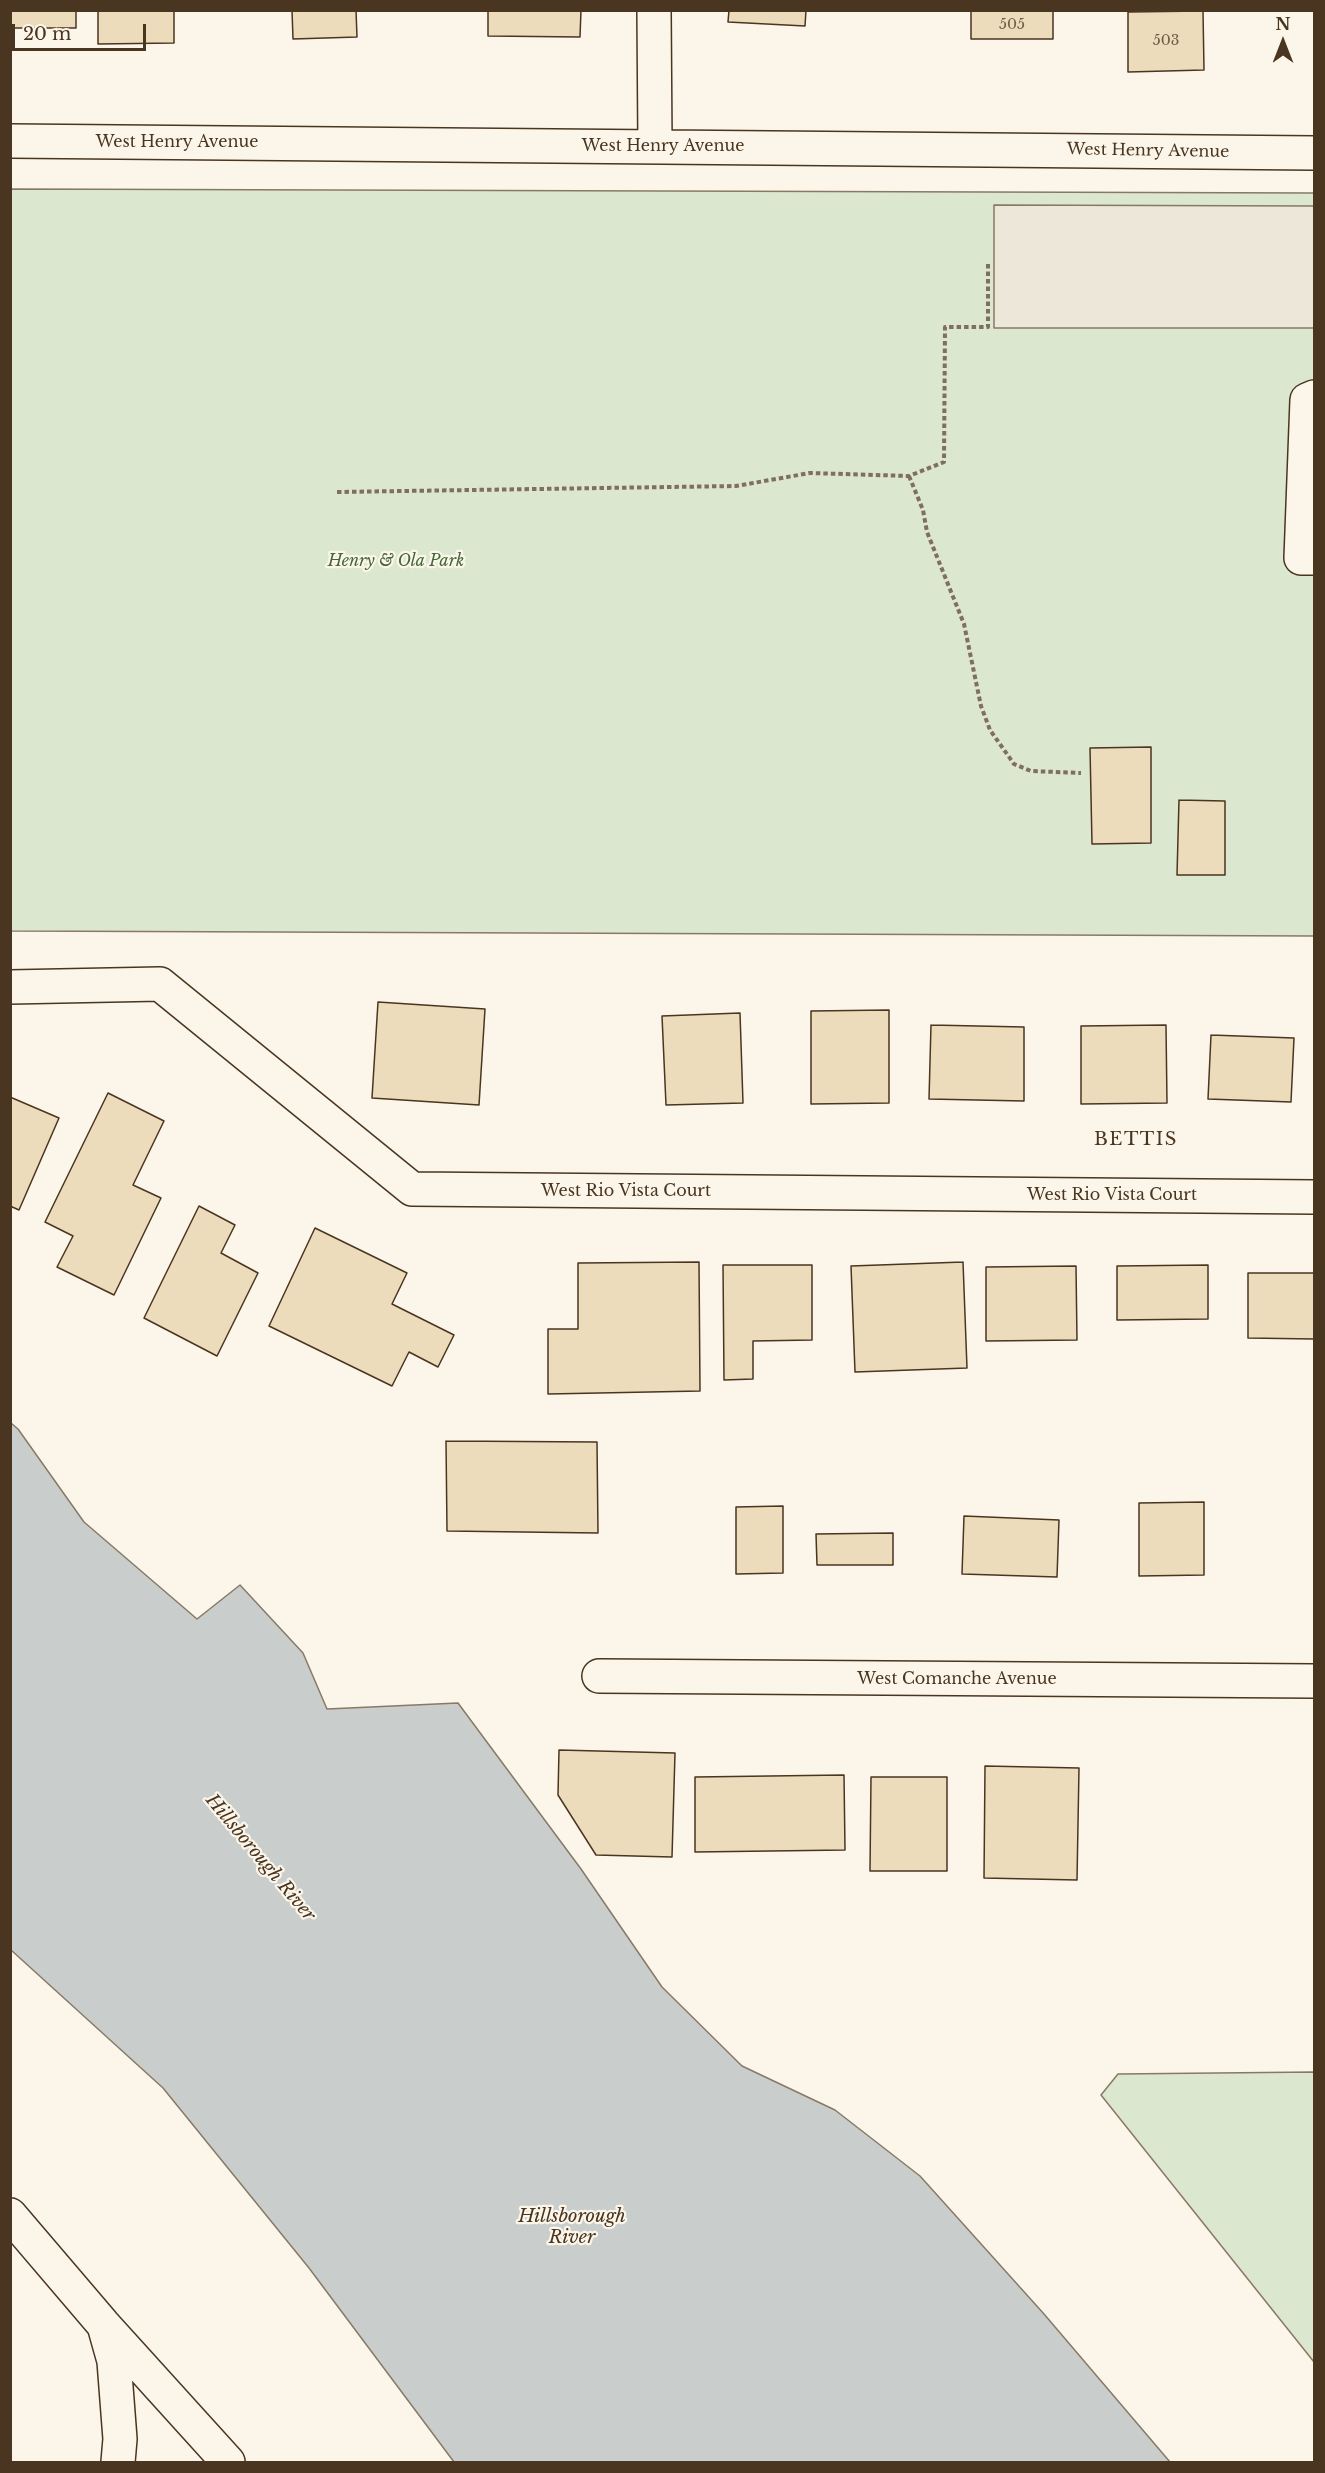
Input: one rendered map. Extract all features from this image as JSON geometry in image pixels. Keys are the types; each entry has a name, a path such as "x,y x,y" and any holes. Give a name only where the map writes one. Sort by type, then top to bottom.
{"street":[{"path":"654,10 655,146"},
{"name":"West Henry Avenue","path":"10,141 1314,153"},
{"path":"1314,397 1307,400 1301,558 1314,558"},
{"name":"West Rio Vista Court","path":"10,987 160,984 412,1189 1314,1197"},
{"name":"West Comanche Avenue","path":"599,1676 1314,1681"},
{"path":"10,2215 103,2324 228,2463"},
{"path":"103,2324 114,2361 120,2439 118,2463"}],"path":[{"path":"337,492 736,486 810,473 909,476 944,462 945,327 988,327 988,262"},
{"path":"909,476 923,510 927,532 964,624 981,706 990,730 1014,764 1031,771 1081,773"}],"green space":[{"name":"Henry & Ola Park","path":"10,189 1314,193 1314,936 11,931"},
{"path":"1314,2072 1314,2362 1101,2095 1118,2074"}],"shaded area":[{"path":"994,205 1314,206 1314,328 994,328"}],"water":[{"name":"Hillsborough River","path":"11,1423 18,1429 84,1522 197,1619 240,1585 303,1653 327,1709 458,1703 581,1869 662,1987 742,2066 835,2110 920,2176 1044,2314 1170,2462 454,2462 309,2268 163,2088 11,1950"}],"building":[{"path":"10,10 76,10 76,28 10,28"},
{"path":"98,10 174,10 174,43 98,44"},
{"path":"292,10 356,10 357,37 293,39"},
{"path":"488,10 581,10 580,37 488,36"},
{"path":"729,10 806,10 805,26 728,22"},
{"path":"971,10 1053,10 1053,39 971,39"},
{"path":"1203,11 1204,70 1128,72 1128,12"},
{"path":"1151,747 1151,843 1092,844 1090,748"},
{"path":"1179,800 1225,801 1225,875 1177,875"},
{"path":"378,1002 485,1009 479,1105 372,1098"},
{"path":"889,1010 889,1103 811,1104 811,1011"},
{"path":"740,1013 743,1103 666,1105 662,1016"},
{"path":"931,1025 1024,1027 1024,1101 929,1099"},
{"path":"1166,1025 1167,1103 1081,1104 1081,1026"},
{"path":"1211,1035 1294,1038 1291,1102 1208,1099"},
{"path":"108,1093 164,1121 133,1185 161,1198 114,1295 57,1267 73,1236 45,1222"},
{"path":"10,1097 59,1118 19,1210 10,1206"},
{"path":"199,1206 235,1225 221,1253 258,1273 217,1356 144,1318"},
{"path":"315,1228 407,1273 392,1304 454,1335 438,1367 409,1352 392,1386 269,1326"},
{"path":"699,1262 700,1391 548,1394 548,1329 578,1329 578,1263"},
{"path":"963,1262 967,1368 855,1372 851,1266"},
{"path":"723,1265 812,1265 812,1340 753,1341 753,1379 724,1380"},
{"path":"1208,1265 1208,1319 1117,1320 1117,1266"},
{"path":"1076,1266 1077,1340 986,1341 986,1267"},
{"path":"1248,1273 1314,1273 1314,1339 1248,1338"},
{"path":"446,1441 597,1442 598,1533 447,1531"},
{"path":"1204,1502 1204,1575 1139,1576 1139,1503"},
{"path":"783,1506 783,1573 736,1574 736,1507"},
{"path":"964,1516 1059,1520 1057,1577 962,1574"},
{"path":"893,1533 893,1565 817,1565 816,1534"},
{"path":"559,1750 675,1753 672,1857 596,1855 558,1795"},
{"path":"985,1766 1079,1768 1077,1880 984,1878"},
{"path":"844,1775 845,1850 695,1852 695,1777"},
{"path":"871,1777 947,1777 947,1871 870,1871"}],"district":[{"name":"BETTIS","path":"1136,1140"}]}
